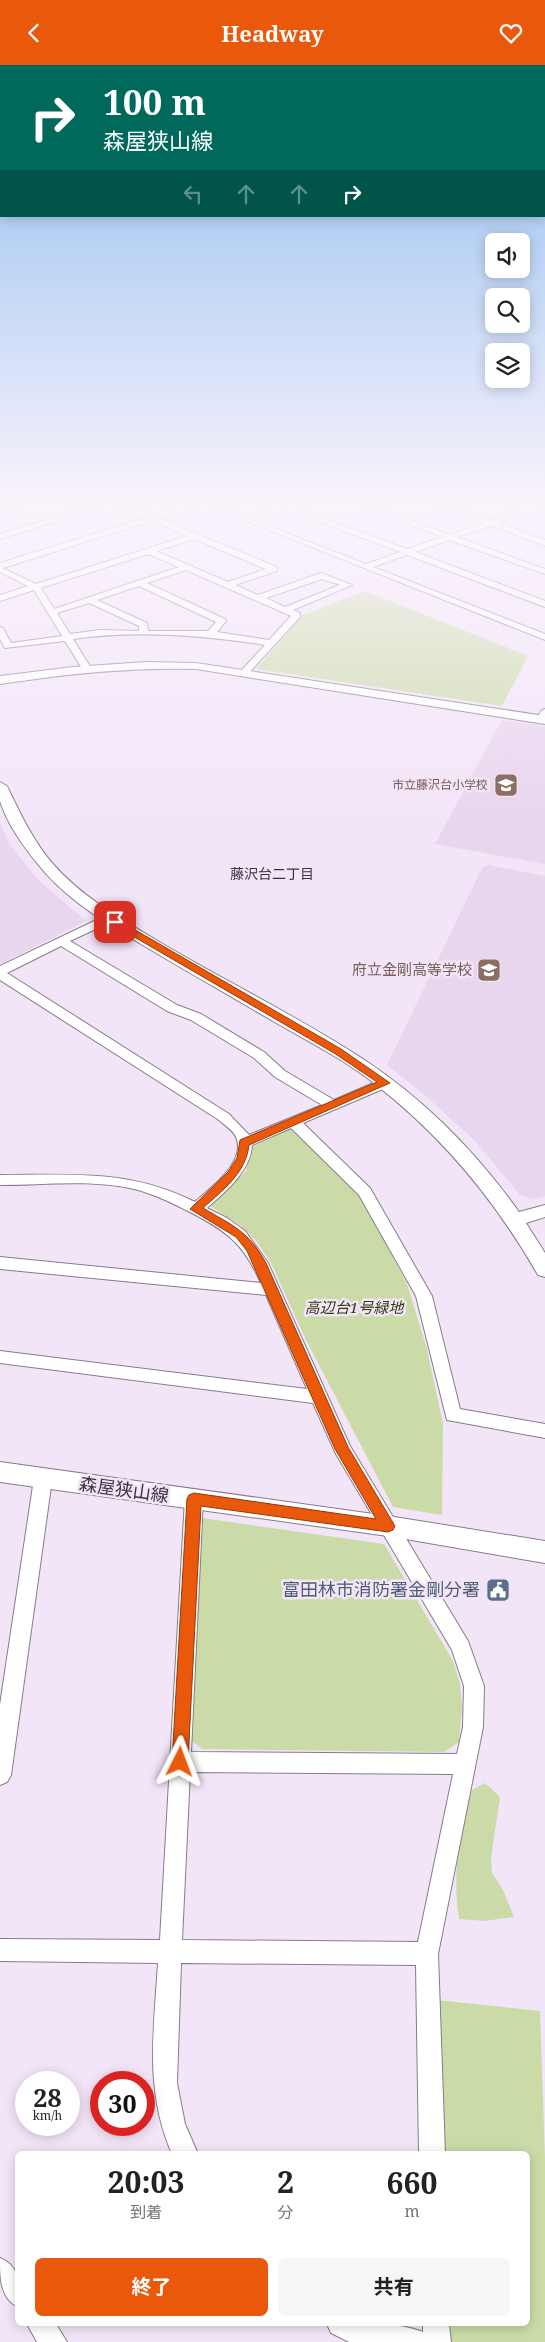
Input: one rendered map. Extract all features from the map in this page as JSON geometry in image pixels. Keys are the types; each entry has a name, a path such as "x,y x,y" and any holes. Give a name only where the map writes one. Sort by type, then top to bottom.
{"main road":[{"name":"森屋狭山線","path":"0,1472 388,1526 545,1552"}],"street":[{"path":"58,610 52,612 86,668"},
{"path":"112,610 144,625 142,633"},
{"path":"199,610 222,621 210,634"},
{"path":"244,673 296,615 286,610"},
{"path":"479,610 542,634"},
{"path":"0,630 8,646 99,633 210,634 272,643"},
{"path":"0,680 86,668 168,665 244,673 544,717"},
{"path":"0,786 22,833 47,866 66,886 109,918 338,1051 417,1107 454,1142 491,1185 516,1219 545,1270"},
{"path":"0,972 109,918"},
{"path":"61,941 172,1008 196,1017 259,1055 280,1074 333,1105"},
{"path":"0,972 224,1117 243,1137 242,1158 232,1174 196,1209"},
{"path":"244,1143 385,1083"},
{"path":"293,1122 365,1192 424,1296 453,1415 545,1431"},
{"path":"0,1180 117,1181 150,1188 196,1209 240,1235 260,1263 342,1449 462,1647 474,1686 473,1727 427,1954 432,2151"},
{"path":"516,1219 545,1211"},
{"path":"0,1263 272,1290"},
{"path":"0,1357 319,1397"},
{"path":"0,1775 43,1479"},
{"path":"185,2151 173,2126 166,2101 164,2042 194,1499"},
{"path":"180,1762 466,1764"},
{"path":"0,1950 427,1954"},
{"path":"0,2271 15,2290"},
{"path":"41,2326 53,2342"},
{"path":"344,2326 354,2332 383,2340 414,2342"},
{"path":"436,2326 437,2342"}],"shaded area":[{"name":"市立藤沢台小学校","path":"502,720 545,726 545,864 435,844"},
{"path":"0,823 10,845 39,881 86,921 0,964"},
{"name":"府立金剛高等学校","path":"488,865 545,876 545,1196 532,1199 520,1195 475,1141 427,1097 387,1065 482,868"}],"green space":[{"path":"315,610 413,610 528,656 502,706 256,669 303,615"},
{"name":"高辺台1号緑地","path":"290,1129 360,1195 407,1284 427,1349 443,1424 442,1515 393,1507 306,1340 272,1265 257,1242 240,1225 210,1206 246,1171 251,1147"},
{"path":"202,1518 384,1544 453,1661 460,1684 462,1708 459,1742 444,1752 202,1749 189,1739"},
{"path":"485,1783 500,1797 491,1858 492,1873 503,1890 514,1917 484,1921 459,1919 456,1886 460,1837 472,1790"},
{"path":"437,2000 540,2011 545,2158 545,2342 447,2342 446,2326 530,2326 530,2151 442,2151"}],"place":[{"name":"市立藤沢台小学校","path":"506,785"},
{"name":"府立金剛高等学校","path":"489,970"},
{"name":"富田林市消防署金剛分署","path":"498,1590"}],"district":[{"name":"藤沢台二丁目","path":"272,874"}],"route":[{"path":"115,922 338,1051 385,1083 244,1143 242,1158 238,1166 196,1209 222,1222 240,1235 251,1248 260,1263 342,1449 388,1526 194,1499 180,1762"}]}
